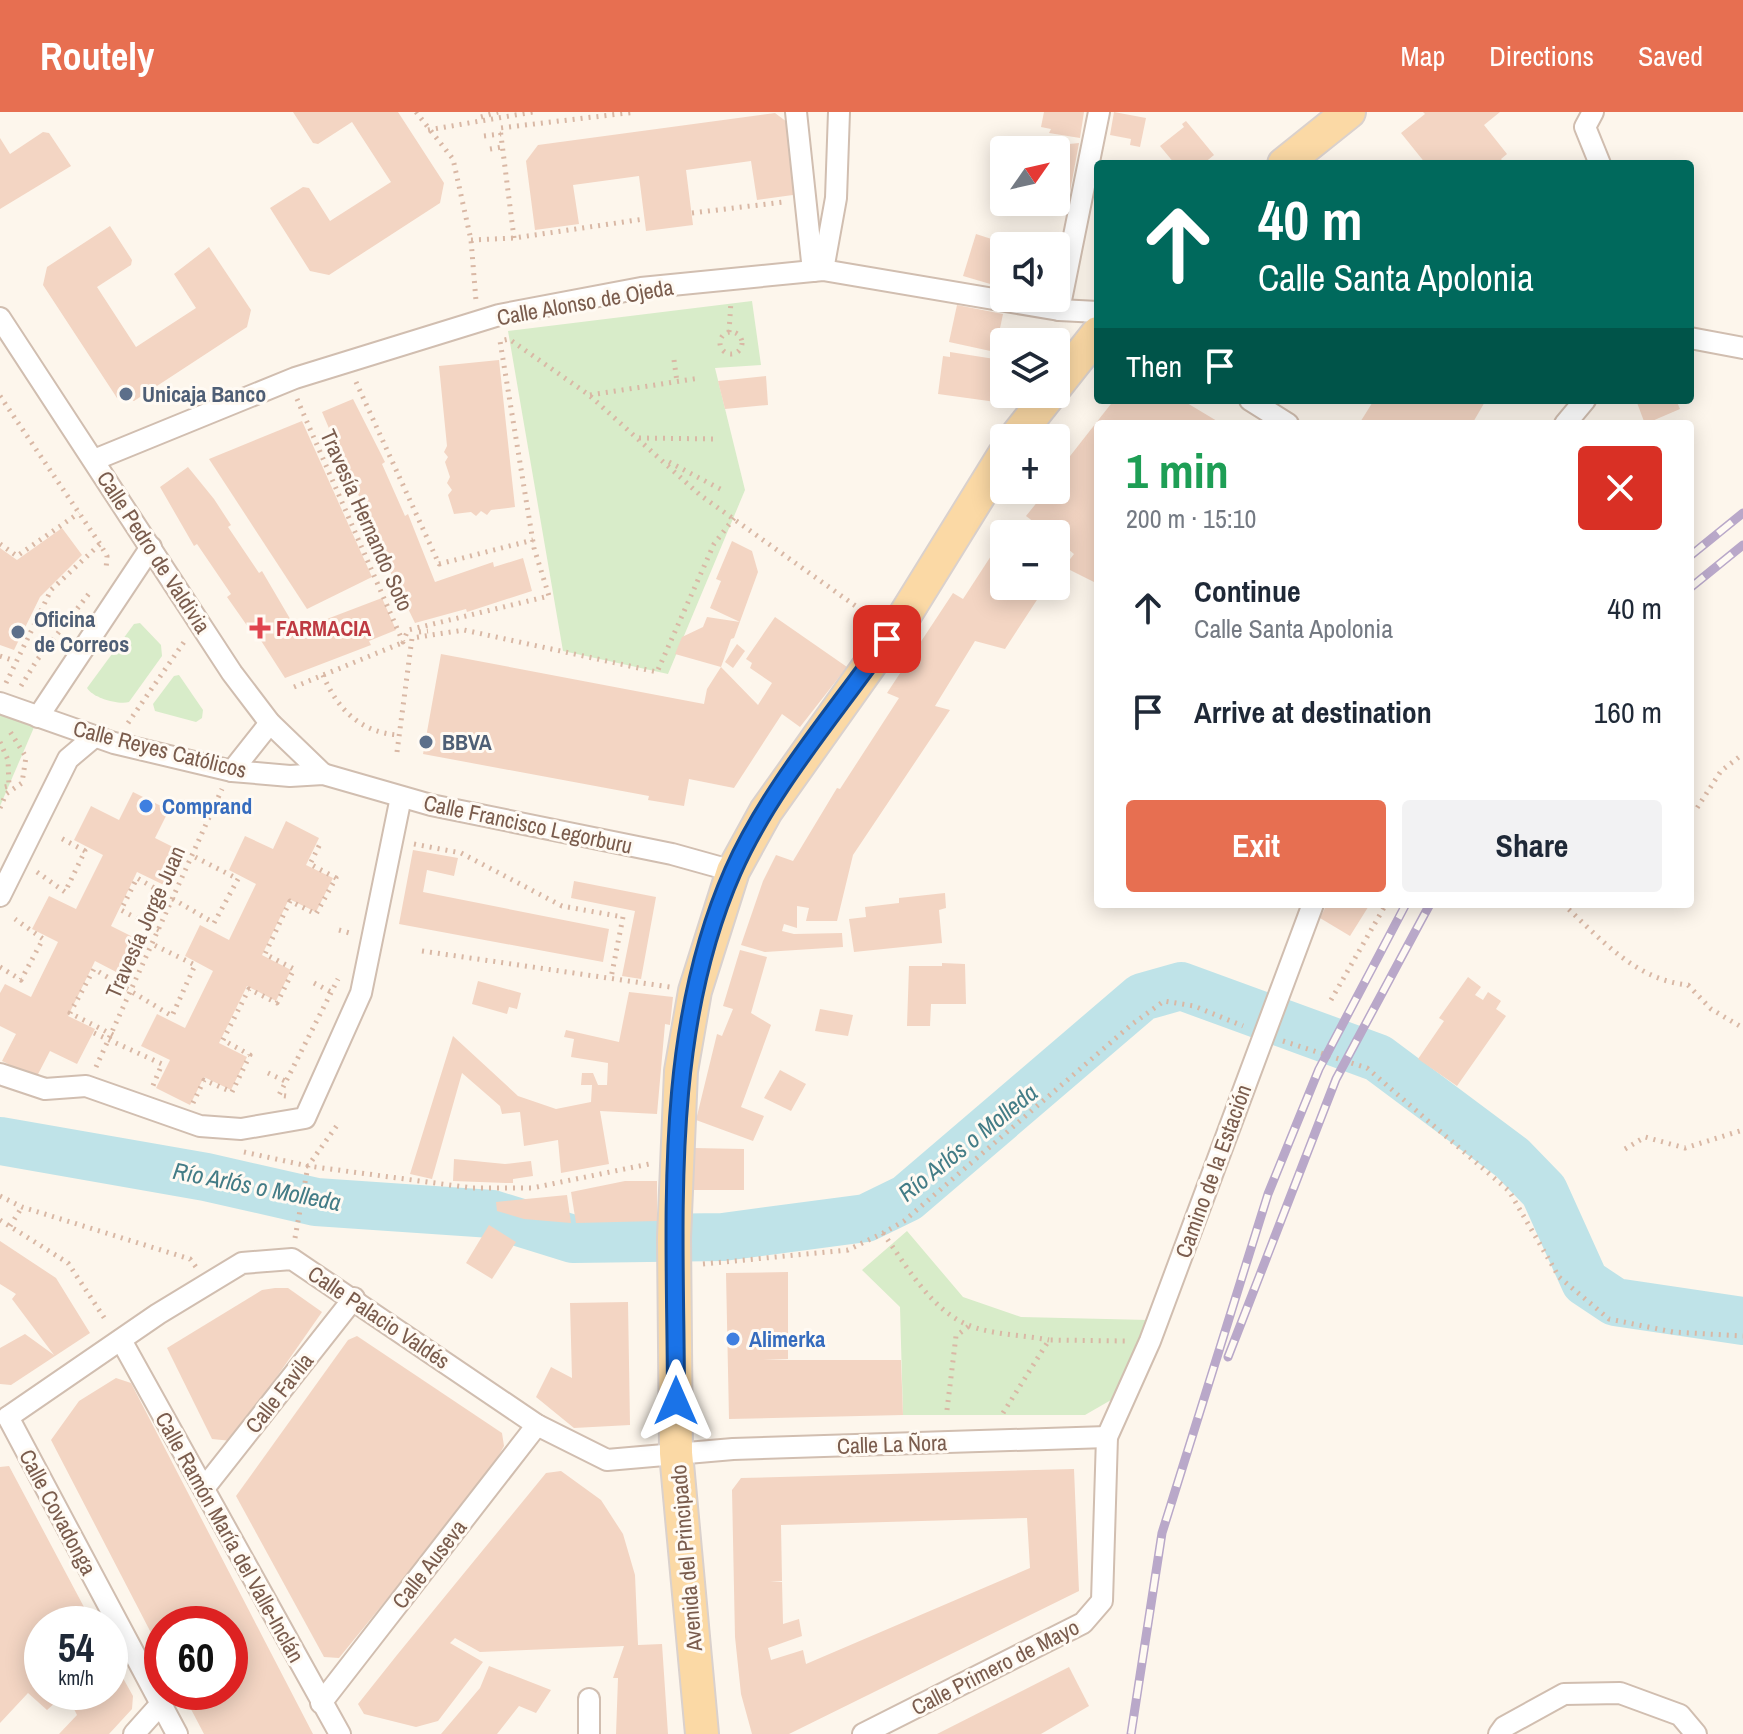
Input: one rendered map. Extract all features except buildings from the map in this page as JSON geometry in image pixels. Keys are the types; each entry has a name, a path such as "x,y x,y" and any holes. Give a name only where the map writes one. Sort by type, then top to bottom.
{"main road":[{"path":"1289,160 1349,112"},
{"path":"1070,368 1094,338"},
{"path":"1026,424 1039,408"},
{"name":"Avenida del Principado","path":"702,1734 676,1453 674,1250 681,1071 695,991 733,871 766,811 905,615 990,478"}],"street":[{"path":"796,112 818,270"},
{"path":"818,270 836,198 839,112"},
{"path":"1070,256 1099,112"},
{"path":"1593,112 1585,127 1598,160"},
{"name":"Calle Alonso de Ojeda","path":"94,460 295,378 478,322 641,288 818,270 990,299"},
{"name":"Calle Alonso de Ojeda","path":"1070,311 1094,312"},
{"name":"Calle Pedro de Valdivia","path":"0,318 199,621 270,723 323,774"},
{"path":"1694,339 1743,348"},
{"path":"1256,404 1282,420"},
{"path":"1568,420 1582,404"},
{"path":"38,717 151,547"},
{"name":"Calle Reyes Católicos","path":"5,704 104,740 232,771 290,776 323,774"},
{"path":"232,771 270,723"},
{"path":"0,896 68,759 104,740"},
{"name":"Calle Francisco Legorburu","path":"323,774 401,797 672,854 733,871"},
{"path":"0,1074 45,1089 86,1086 200,1126 241,1129 305,1118 361,993 401,797"},
{"name":"Camino de la Estación","path":"1107,1437 1150,1341 1312,908"},
{"name":"Calle Palacio Valdés","path":"4,1417 242,1263 292,1259 354,1298 537,1425 607,1460 676,1453"},
{"name":"Calle Favila","path":"205,1487 354,1298"},
{"name":"Calle Ramón María del Valle-Inclán","path":"121,1340 340,1734"},
{"name":"Calle Covadonga","path":"4,1417 144,1678"},
{"name":"Calle Auseva","path":"321,1703 537,1425"},
{"name":"Calle La Ñora","path":"676,1453 1107,1437"},
{"name":"Calle Primero de Mayo","path":"863,1734 1083,1623 1102,1601 1107,1437"},
{"path":"1499,1734 1504,1727 1564,1694 1620,1693 1680,1715 1696,1734"},
{"path":"589,1699 589,1734"},
{"path":"134,1734 155,1710"},
{"name":"Calle Covadonga","path":"162,1710 177,1734"}],"path":[{"path":"416,112 453,159 471,240 478,322"},
{"path":"465,123 498,112"},
{"path":"428,130 533,112"},
{"path":"514,238 500,128 636,112"},
{"path":"484,136 501,134"},
{"path":"490,149 502,147"},
{"path":"692,213 784,203"},
{"path":"471,240 514,238 644,219"},
{"path":"729,332 732,280"},
{"path":"729,332 739,335 743,342 737,353 729,354 722,348 722,337 729,332"},
{"path":"355,381 439,564 533,540 500,341 509,339 589,395 700,495 874,619"},
{"path":"674,360 677,382"},
{"path":"589,395 700,378"},
{"path":"0,396 100,544 109,565 103,575"},
{"name":"Travesía Hernando Soto","path":"297,398 403,642"},
{"path":"638,438 718,439"},
{"path":"661,458 724,491"},
{"path":"0,544 17,556 79,513"},
{"path":"294,687 412,638 464,630 657,672 714,544 734,518"},
{"name":"Travesía Hernando Soto","path":"403,642 408,630 549,596 533,540"},
{"path":"0,656 15,661 51,590 100,544"},
{"path":"0,808 6,794 22,783 26,757 4,721 5,704 94,587"},
{"path":"104,740 199,621"},
{"path":"419,632 428,631"},
{"path":"397,752 412,638"},
{"path":"323,675 339,704 353,718 379,734 399,735"},
{"path":"0,742 8,760 9,786 0,788"},
{"path":"1694,807 1697,808 1721,771 1743,754"},
{"name":"Travesía Jorge Juan","path":"86,1086 111,1038 191,855 232,771"},
{"path":"37,872 65,892 85,851 57,836"},
{"path":"392,839 461,853 562,906 623,917 611,978"},
{"path":"189,1110 204,1080 232,1092 250,1055 223,1040 249,989 277,1003 283,992 294,969 265,954 290,901 316,914 336,878 310,864 321,842"},
{"path":"159,930 121,910 137,878 214,923 238,879 191,855"},
{"path":"1331,1000 1384,908"},
{"path":"1567,908 1619,958 1673,983 1688,985 1711,1009 1743,1028"},
{"path":"0,967 21,980 43,939 15,919"},
{"path":"352,943 358,920"},
{"path":"151,1092 162,1064 70,1013 94,969 172,1016 195,965 152,944"},
{"path":"422,951 695,991"},
{"path":"311,1102 279,1095 333,993 343,966"},
{"path":"314,983 333,993"},
{"path":"94,1033 111,1038"},
{"path":"268,1073 286,1081"},
{"path":"292,1259 308,1166 338,1124"},
{"path":"1625,1149 1645,1137 1685,1148 1743,1130"},
{"path":"308,1166 472,1188 532,1188 626,1167 675,1174"},
{"path":"0,1196 22,1207 190,1259"},
{"path":"10,1226 22,1207"},
{"path":"0,1220 68,1263 98,1311"},
{"path":"883,1233 923,1289 969,1326 1049,1340 1150,1341"},
{"path":"947,1410 956,1336 955,1317"},
{"path":"956,1336 969,1326"},
{"path":"1003,1413 1049,1340"}],"green space":[{"path":"752,301 761,365 715,368 745,490 668,674 563,651 508,331"},
{"path":"140,623 161,645 162,656 129,702 112,702 90,692 87,688 134,624"},
{"path":"179,675 203,710 202,718 196,722 155,711 153,704 174,676"},
{"path":"0,713 35,725 0,806"},
{"path":"907,1231 963,1297 1021,1317 1149,1320 1111,1400 1085,1415 903,1415 900,1307 862,1270"}],"waterway":[{"name":"Río Arlós o Molleda","path":"0,1141 206,1177 316,1202 492,1214 573,1239 723,1237 866,1218 907,1198 1142,997 1181,986 1378,1058 1512,1158 1544,1191 1585,1282 1615,1302 1743,1321"}],"railway":[{"path":"1694,553 1743,513"},
{"path":"1694,585 1743,545"},
{"path":"1131,1734 1162,1533 1268,1194 1319,1069 1404,908"},
{"path":"1228,1357 1336,1079 1428,908"}],"place":[{"name":"Unicaja Banco","path":"126,394"},
{"name":"FARMACIA","path":"260,628"},
{"name":"Oficina de Correos","path":"18,632"},
{"name":"BBVA","path":"426,742"},
{"name":"Comprand","path":"146,806"},
{"name":"Alimerka","path":"733,1339"}],"route":[{"path":"676,1401 675,1161 681,1071 695,991 733,871 766,811 887,639"}]}
